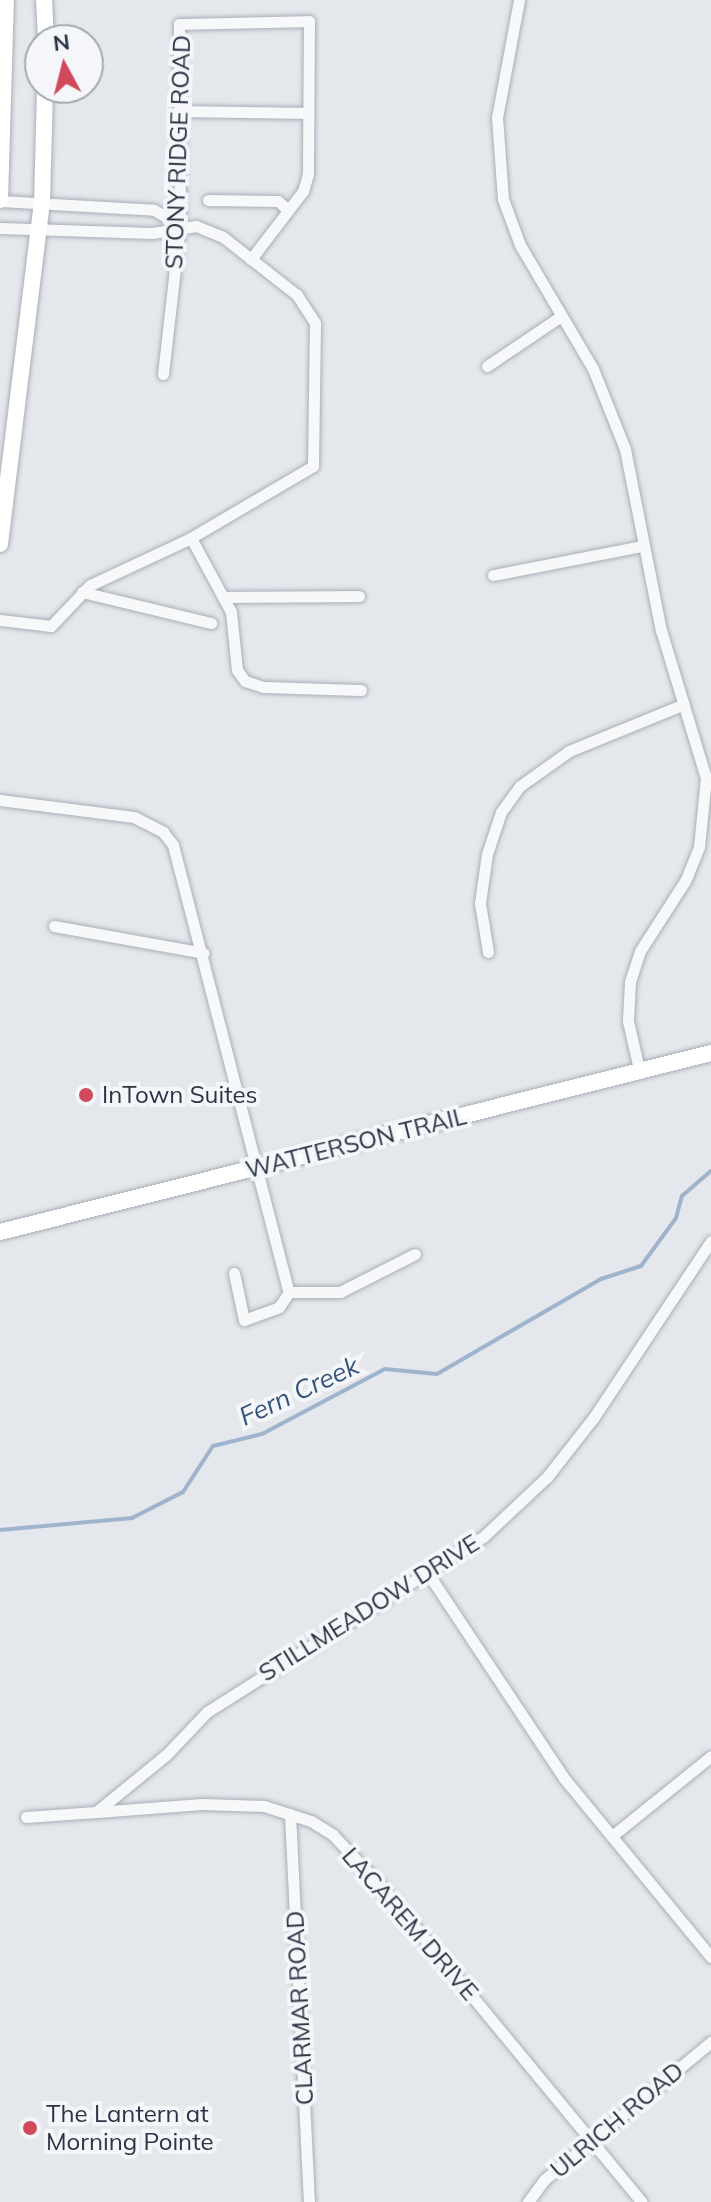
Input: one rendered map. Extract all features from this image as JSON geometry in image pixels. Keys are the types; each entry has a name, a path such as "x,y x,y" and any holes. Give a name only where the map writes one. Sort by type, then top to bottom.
{"main road":[{"path":"0,201 6,0"},
{"path":"44,0 45,24"},
{"path":"0,544 42,204 45,104"},
{"name":"WATTERSON TRAIL","path":"1,1231 711,1053"}],"street":[{"path":"519,0 497,117 500,182 520,245 593,369 612,413 630,468 642,546 706,778 704,826 685,881 640,951 630,982 628,1021 639,1069"},
{"name":"STONY RIDGE ROAD","path":"163,374 180,225 179,24 309,21 308,174 288,210 251,259"},
{"path":"180,111 308,113"},
{"path":"208,200 278,201 288,210"},
{"path":"0,201 154,210 180,225 223,237 251,259 312,313 313,466 191,538 82,592 51,626 0,620"},
{"path":"0,228 152,233 180,225"},
{"path":"487,366 561,316"},
{"path":"191,538 223,597 236,629 237,670 245,681 263,687 361,690"},
{"path":"493,575 642,546"},
{"path":"82,592 211,623"},
{"path":"223,597 359,596"},
{"path":"488,952 480,903 487,854 501,812 520,786 569,751 684,704"},
{"path":"0,800 134,817 163,832 179,856 289,1292 279,1307 244,1320 234,1273"},
{"path":"54,926 204,953"},
{"name":"STILLMEADOW DRIVE","path":"96,1812 166,1755 217,1705 429,1575 483,1537 547,1477 625,1373 711,1241"},
{"path":"289,1292 340,1292 415,1254"},
{"path":"429,1575 505,1696 612,1836 711,1957"},
{"path":"612,1836 711,1756"},
{"name":"LACAREM DRIVE","path":"96,1812 231,1803 290,1814 322,1828 357,1859 642,2202"},
{"path":"26,1817 96,1812"},
{"name":"CLARMAR ROAD","path":"290,1814 309,2202"},
{"name":"ULRICH ROAD","path":"528,2202 544,2180 711,2042"}],"waterway":[{"name":"Fern Creek","path":"0,1530 132,1518 183,1492 213,1446 262,1434 385,1369 437,1374 601,1279 641,1266 676,1218 682,1196 711,1171"}],"place":[{"name":"InTown Suites","path":"86,1095"},
{"name":"The Lantern at Morning Pointe","path":"30,2128"}]}
